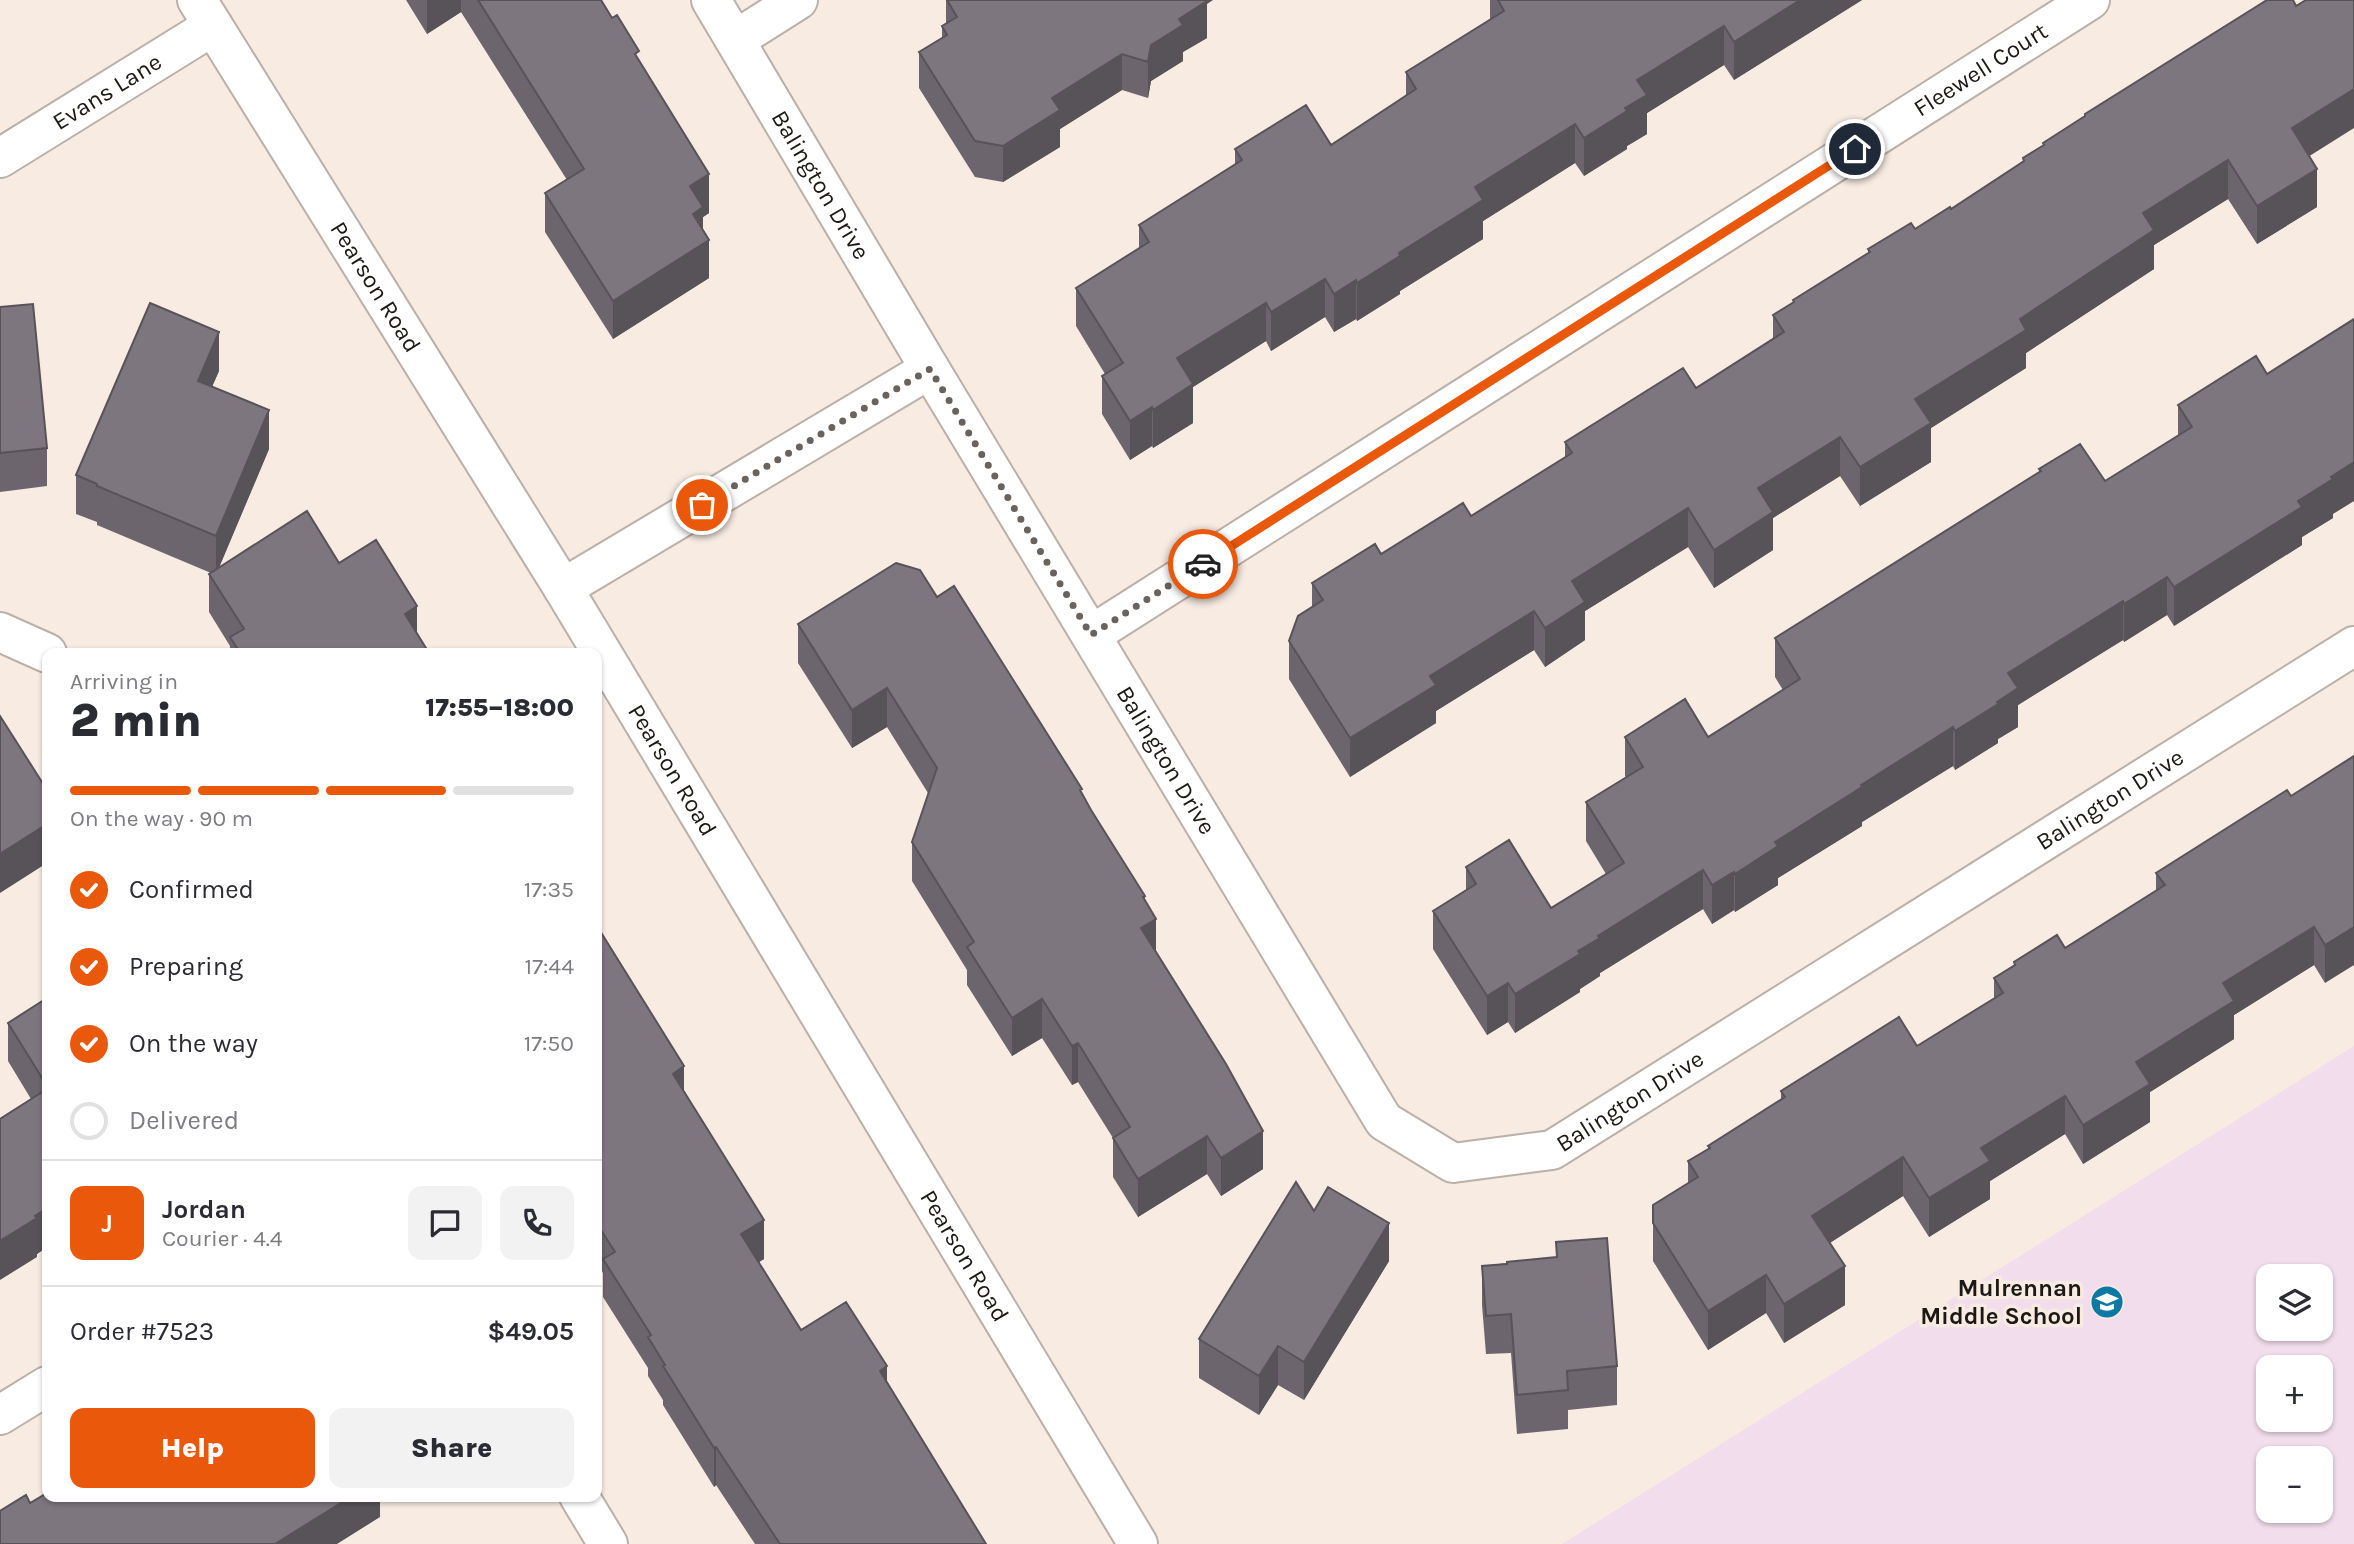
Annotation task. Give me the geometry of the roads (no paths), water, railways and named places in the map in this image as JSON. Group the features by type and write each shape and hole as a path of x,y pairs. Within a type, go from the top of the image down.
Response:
{"street":[{"name":"Balington Drive","path":"711,0 930,369 1384,1121 1453,1163 1552,1150 2354,646"},
{"path":"735,40 798,0"},
{"name":"Fleewell Court","path":"1091,635 2090,0"},
{"name":"Evans Lane","path":"0,158 205,13"},
{"name":"Pearson Road","path":"205,13 600,648"},
{"path":"563,587 930,369"},
{"path":"0,632 42,651"},
{"name":"Pearson Road","path":"602,652 1138,1544"},
{"path":"0,1415 42,1389"},
{"path":"583,1502 608,1544"}],"place":[{"name":"Mulrennan Middle School","path":"2107,1302"}]}
